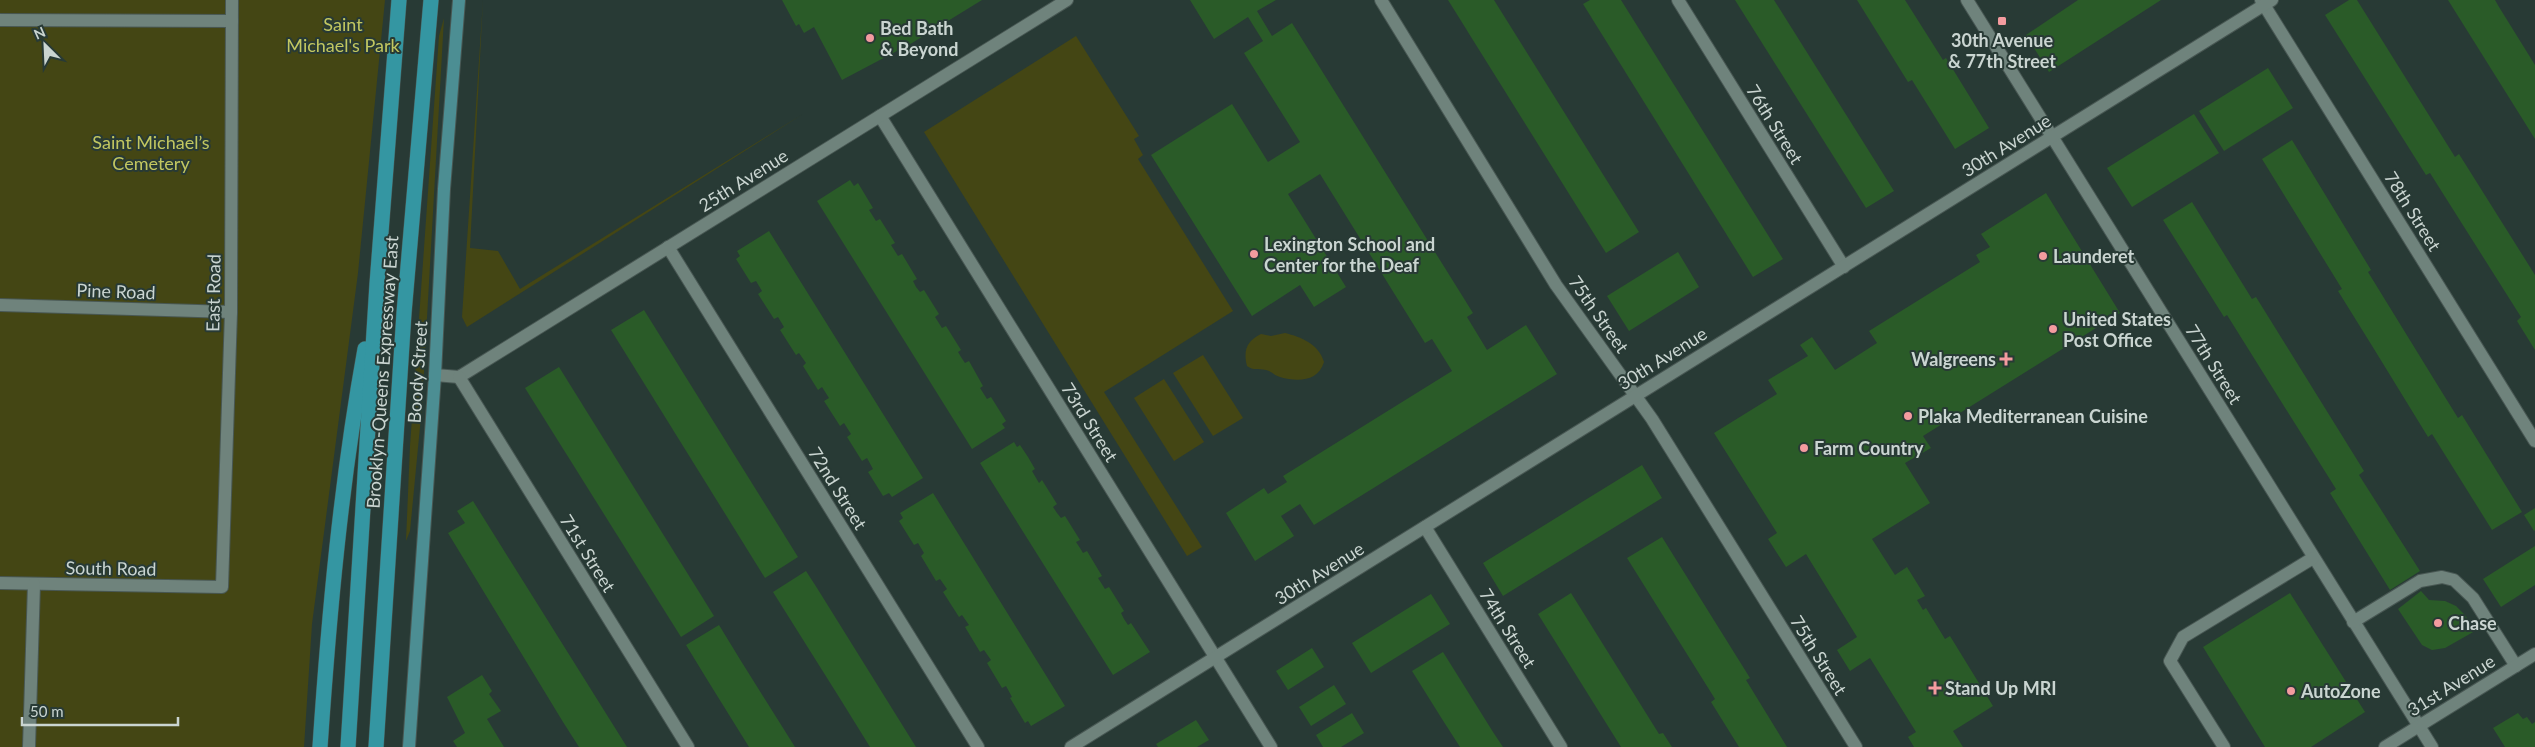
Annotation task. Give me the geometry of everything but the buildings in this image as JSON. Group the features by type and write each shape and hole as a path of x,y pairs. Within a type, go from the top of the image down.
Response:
{"highway":[{"name":"Brooklyn-Queens Expressway East","path":"348,747 377,284 399,0"},
{"name":"Brooklyn-Queens Expressway East","path":"376,747 404,323 431,0"},
{"path":"320,747 330,611 351,425 377,284"}],"main road":[{"name":"Boody Street","path":"409,747 434,375 444,189 459,0"}],"street":[{"name":"East Road","path":"222,587 231,312 232,0"},
{"name":"25th Avenue","path":"459,377 1066,0"},
{"name":"75th Street","path":"1381,0 1556,285 1635,396 1856,747"},
{"name":"76th Street","path":"1678,0 1844,266"},
{"name":"77th Street","path":"1967,0 2432,747"},
{"name":"30th Avenue","path":"1071,747 2266,2"},
{"name":"78th Street","path":"2266,2 2535,441"},
{"path":"0,20 232,21"},
{"name":"73rd Street","path":"880,116 1270,747"},
{"name":"72nd Street","path":"668,248 978,747"},
{"name":"Pine Road","path":"0,305 231,312"},
{"path":"434,375 459,377"},
{"name":"71st Street","path":"459,377 688,747"},
{"name":"74th Street","path":"1425,527 1561,747"},
{"path":"2224,747 2170,660 2183,637 2313,558"},
{"path":"2353,622 2420,581 2442,577 2454,580 2474,598 2516,666"},
{"name":"South Road","path":"0,583 222,587"},
{"path":"29,747 34,584"},
{"name":"31st Avenue","path":"2386,747 2535,654"}],"green space":[{"name":"Saint Michael’s Cemetery","path":"0,0 385,0 358,273 312,624 304,747 0,747"},
{"path":"483,0 470,248 498,251 520,289 803,114 467,327 462,317"},
{"path":"444,18 422,406 410,531 406,541 410,446 439,36"},
{"path":"1076,36 1139,136 1134,139 1143,155 1138,159 1233,311 1104,392 1202,547 1187,556 924,132"},
{"path":"1285,333 1309,342 1322,356 1324,362 1321,369 1312,377 1300,380 1287,379 1270,371 1249,368 1247,366 1246,351 1252,340 1261,334 1271,336"},
{"path":"1203,355 1243,418 1213,436 1173,373"},
{"path":"1164,379 1204,442 1174,461 1134,398"}],"place":[{"name":"30th Avenue & 77th Street","path":"2002,21"},
{"name":"Bed Bath & Beyond","path":"870,38"},
{"name":"Lexington School and Center for the Deaf","path":"1254,254"},
{"name":"Launderet","path":"2043,256"},
{"name":"United States Post Office","path":"2053,329"},
{"name":"Walgreens","path":"2006,359"},
{"name":"Plaka Mediterranean Cuisine","path":"1908,416"},
{"name":"Farm Country","path":"1804,448"},
{"name":"Chase","path":"2438,623"},
{"name":"Stand Up MRI","path":"1935,688"},
{"name":"AutoZone","path":"2291,691"}],"park label":[{"name":"Saint Michael's Park","path":"343,34"}]}
